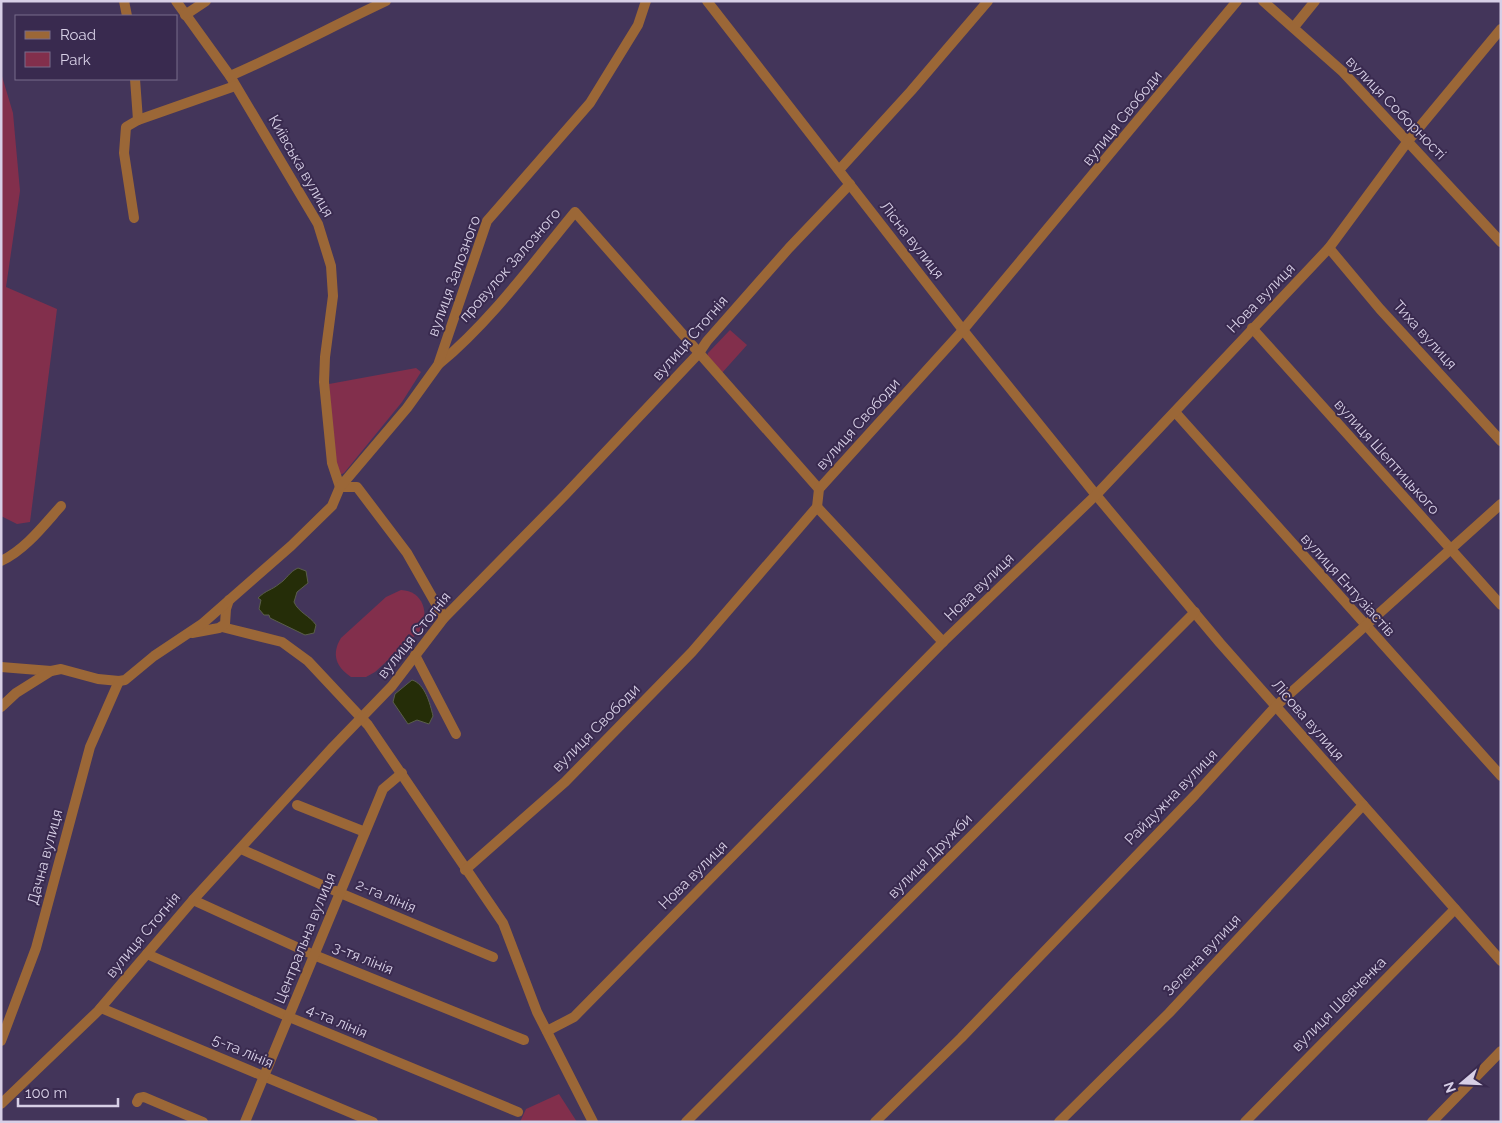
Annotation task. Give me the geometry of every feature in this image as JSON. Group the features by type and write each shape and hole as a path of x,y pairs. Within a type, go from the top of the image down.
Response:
{"street":[{"path":"124,1 127,15"},
{"name":"Київська вулиця","path":"176,1 233,81 318,224 331,266 333,296 325,357 324,382 332,463 340,487"},
{"path":"185,15 206,1"},
{"path":"134,218 124,153 126,127 138,120 233,81 293,49 314,35 386,1"},
{"name":"вулиця Залозного","path":"340,487 407,408 438,365 487,221 590,103 638,25 646,1"},
{"name":"Лісна вулиця","path":"707,1 963,330 1096,495"},
{"path":"839,170 911,91 988,1"},
{"name":"вулиця Свободи","path":"465,870 565,782 685,659 817,507 819,489 963,330 1237,1"},
{"name":"вулиця Соборності","path":"1263,1 1343,72 1501,242"},
{"path":"1294,27 1315,1"},
{"name":"Нова вулиця","path":"547,1031 574,1017 943,642 1096,495 1329,248 1408,142 1501,30"},
{"path":"135,80 138,120"},
{"name":"вулиця Стогнія","path":"1,1104 101,1008 193,900 392,686 444,618 565,495 699,353 707,341 789,248 850,184"},
{"name":"провулок Залозного","path":"438,365 457,349 497,305 575,212 819,489"},
{"name":"Тиха вулиця","path":"1329,248 1386,315 1501,441"},
{"name":"вулиця Шептицького","path":"1252,328 1501,605"},
{"name":"вулиця Ентузіастів","path":"1174,412 1501,776"},
{"path":"1,667 51,671 61,669 119,681 134,674 154,656 189,634 220,618 229,600 332,506 340,487 357,487 407,553 444,618"},
{"name":"Лісова вулиця","path":"1096,495 1276,706 1501,961"},
{"name":"Райдужна вулиця","path":"875,1122 961,1038 1195,796 1276,706 1501,504"},
{"path":"1,561 8,558 38,532 61,506"},
{"path":"817,507 943,642"},
{"name":"вулиця Дружби","path":"686,1122 1195,612"},
{"path":"220,618 238,629 282,642 308,661 362,718 402,773 502,923 537,1012 593,1122"},
{"path":"415,655 456,734"},
{"path":"1,707 16,693 51,671"},
{"name":"Дачна вулиця","path":"1,1041 36,948 90,747 119,681"},
{"name":"Центральна вулиця","path":"245,1122 383,789 402,773"},
{"path":"297,805 365,832"},
{"name":"Зелена вулиця","path":"1059,1122 1170,1013 1363,805"},
{"name":"2-га лінія","path":"241,849 493,957"},
{"name":"3-тя лінія","path":"193,900 314,954 524,1040"},
{"name":"вулиця Шевченка","path":"1245,1122 1455,909"},
{"name":"4-та лінія","path":"147,954 289,1017 518,1112"},
{"name":"5-та лінія","path":"101,1008 373,1122"},
{"path":"1432,1122 1501,1052"},
{"path":"137,1102 139,1098 144,1097 203,1122"}],"green space":[{"path":"1,73 13,113 20,191 6,287 57,309 30,522 17,524 1,516"},
{"path":"730,330 747,345 721,374 707,358 708,353"},
{"path":"416,368 421,372 402,402 344,473 340,475 336,473 329,384"},
{"path":"401,590 415,594 422,604 424,617 420,631 375,672 366,677 351,677 342,669 337,660 336,649 341,638 386,597"},
{"path":"559,1094 577,1122 520,1122 526,1109"}],"shaded area":[{"path":"298,568 306,571 308,583 297,592 294,602 298,609 316,625 314,633 305,635 270,618 269,615 264,615 259,609 261,600 258,598 282,582 292,571"},
{"path":"412,680 417,682 424,690 428,700 433,716 429,724 417,720 408,724 393,702 395,694"}]}
